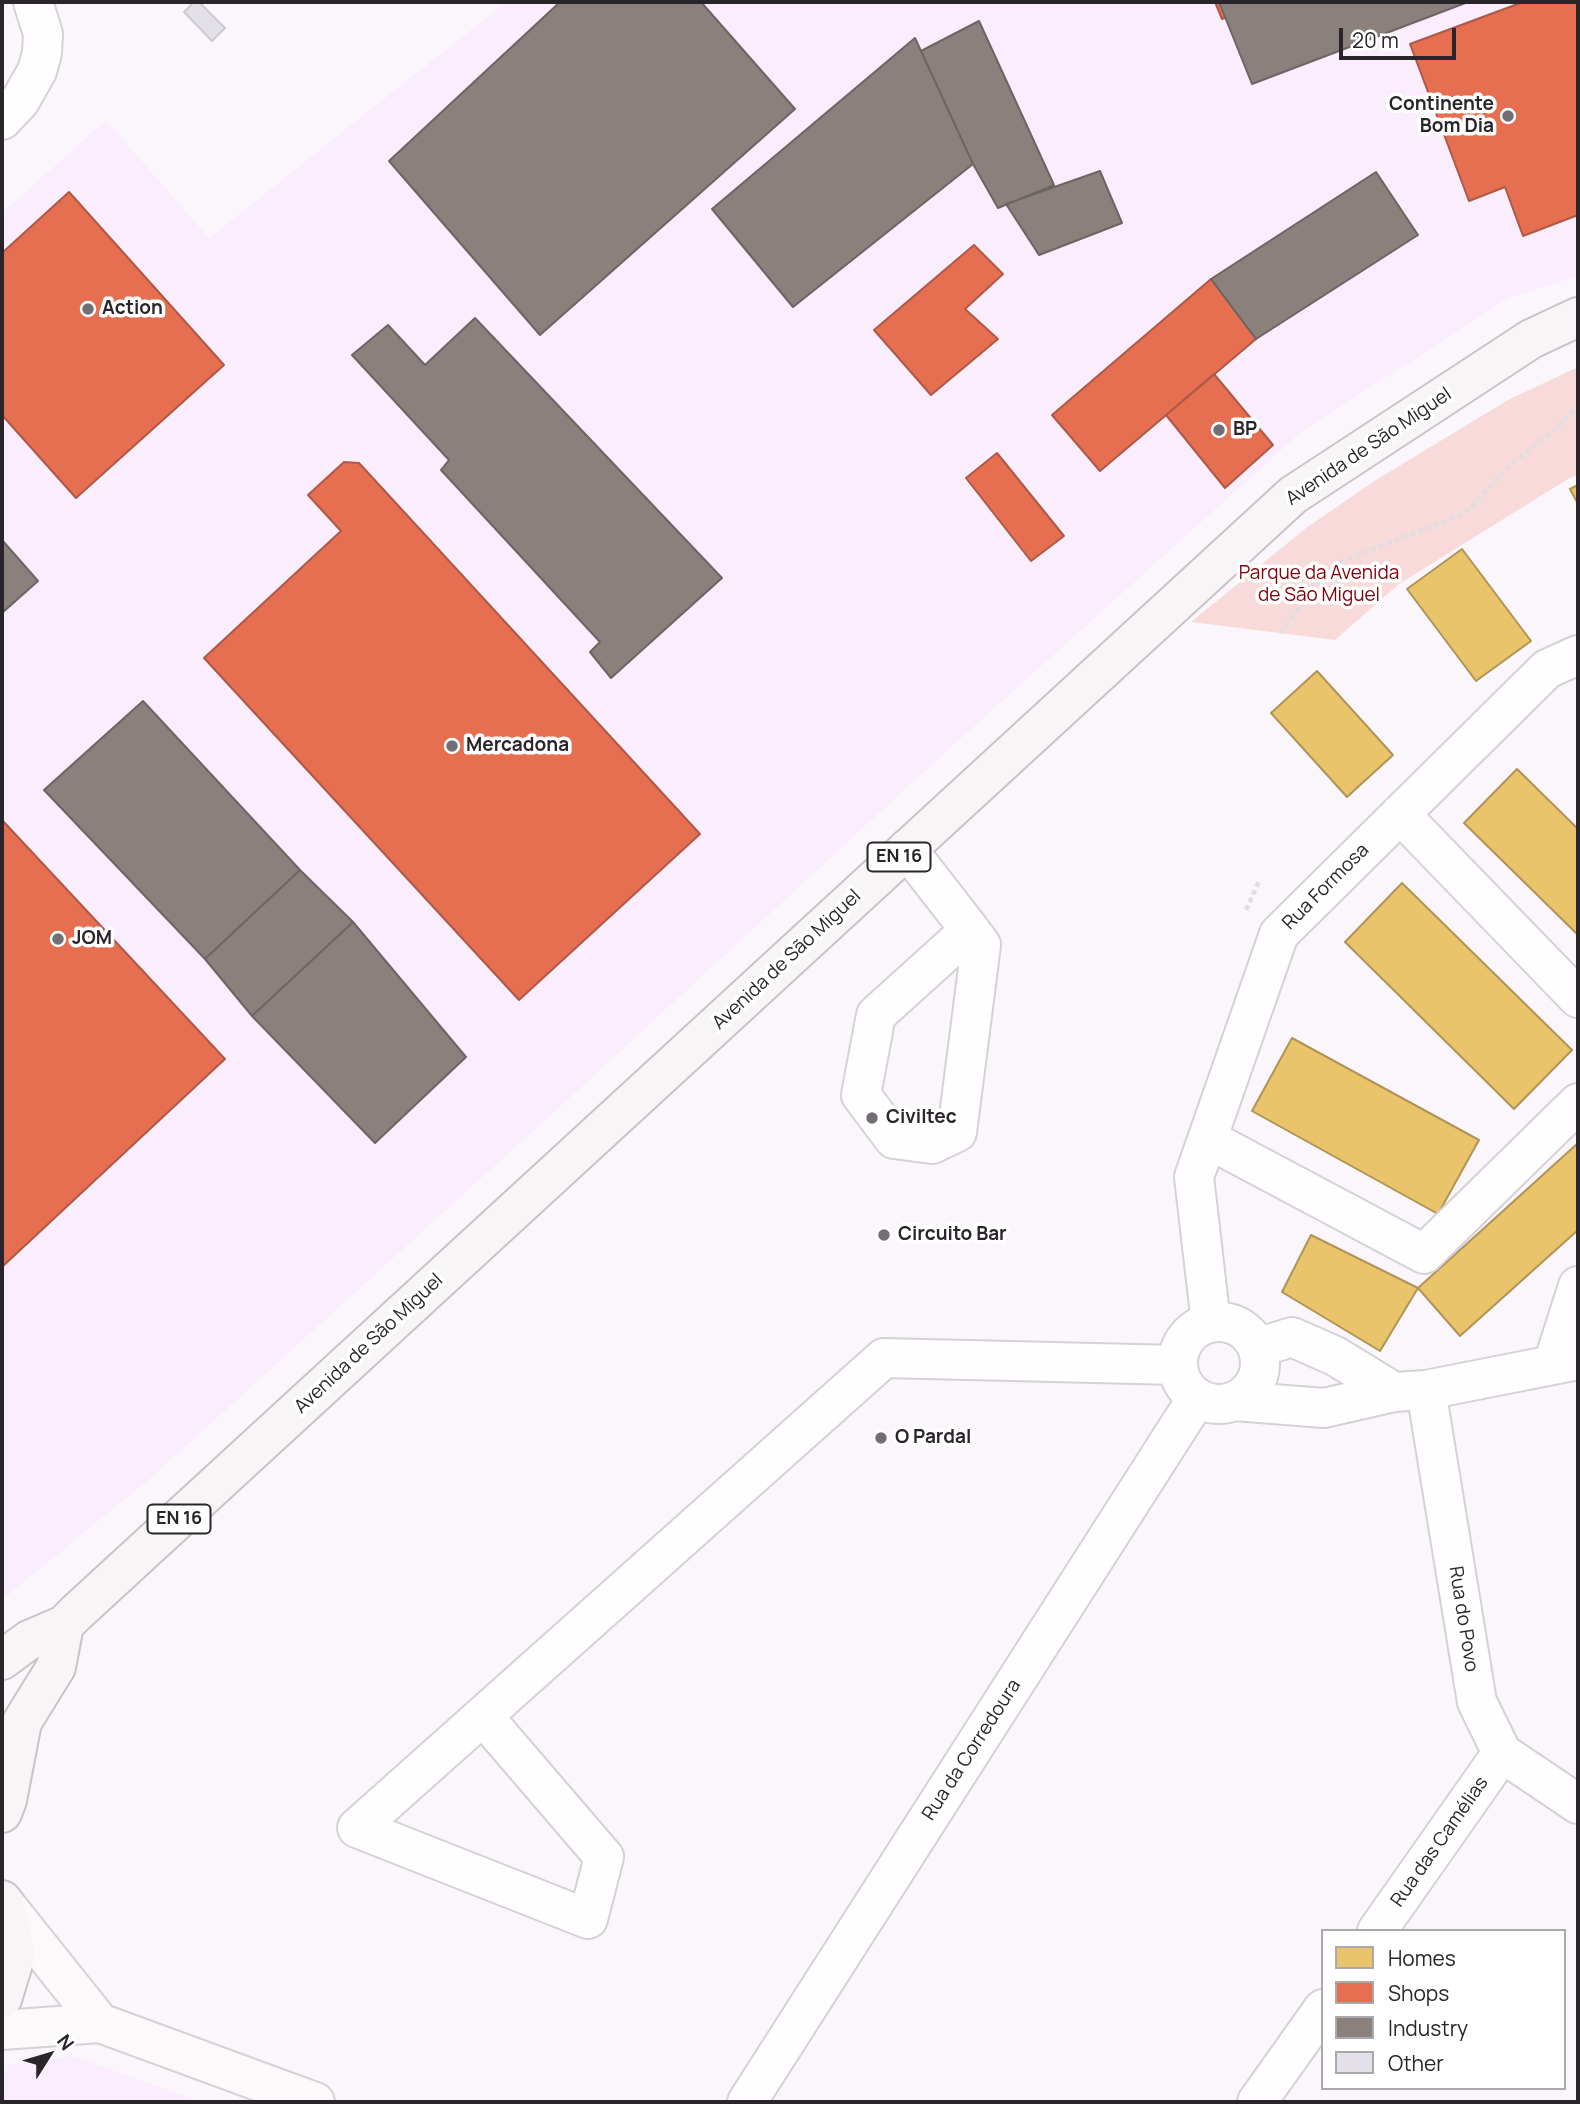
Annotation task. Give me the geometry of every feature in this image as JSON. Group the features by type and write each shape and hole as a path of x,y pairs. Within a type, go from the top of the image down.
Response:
{"main road":[{"name":"Avenida de São Miguel","path":"2,1661 29,1640 64,1625 1293,495 1531,339 1578,317"},
{"path":"2,1813 22,1722 55,1667 64,1625"},
{"path":"2,1999 16,1954 3,1902"},
{"path":"3,1902 100,2022"},
{"path":"2,2030 100,2022 315,2102"}],"street":[{"path":"2,120 30,88 42,53 43,34 33,2"},
{"name":"Rua Formosa","path":"1211,1323 1194,1177 1279,934 1547,669 1578,655"},
{"path":"1400,814 1578,998"},
{"path":"907,849 982,945 957,1132 932,1144 894,1139 861,1095 876,1015 970,930"},
{"path":"1208,1139 1424,1254 1578,1103"},
{"path":"1235,1401 1324,1408 1566,1362 1578,1286"},
{"path":"1211,1323 1238,1327 1249,1336 1257,1348 1260,1360 1254,1385 1235,1401 1222,1405 1209,1404 1197,1398 1180,1378 1178,1365 1183,1343 1190,1334 1211,1323"},
{"path":"1257,1348 1292,1337 1410,1391"},
{"path":"483,1716 604,1857 588,1919 357,1828 884,1358 1178,1365"},
{"name":"Rua do Povo","path":"1410,1391 1477,1702 1502,1753"},
{"name":"Rua da Corredoura","path":"747,2102 1197,1398"},
{"path":"1502,1753 1578,1804"},
{"name":"Rua das Camélias","path":"1378,1929 1502,1753"},
{"path":"1257,2102 1321,2012"}],"path":[{"path":"1282,634 1329,566 1464,514 1512,463 1554,430 1578,405"}],"shaded area":[{"path":"506,2 1578,2 1578,276 1507,299 1300,433 938,759 153,1476 2,1600 2,213 106,120 209,238"},
{"path":"72,2056 203,2102 2,2102 2,2066"}],"green space":[{"name":"Parque da Avenida de São Miguel","path":"1578,367 1578,475 1399,584 1335,640 1191,622 1306,528 1376,480 1508,400"}],"building: Homes":[{"path":"1578,485 1578,504 1570,489"},
{"path":"1462,549 1531,641 1476,681 1407,589"},
{"path":"1317,671 1393,755 1347,797 1271,713"},
{"path":"1517,769 1578,829 1578,935 1464,823"},
{"path":"1402,883 1572,1050 1514,1109 1345,942"},
{"path":"1292,1038 1479,1140 1438,1214 1252,1111"},
{"path":"1578,1143 1578,1230 1460,1336 1418,1288"},
{"path":"1311,1235 1418,1288 1380,1351 1282,1292"}],"building: Shops":[{"path":"1215,2 1234,2 1238,13 1222,19"},
{"name":"Continente Bom Dia","path":"1523,2 1578,2 1578,215 1523,236 1505,187 1469,201 1410,44"},
{"name":"Action","path":"69,192 224,365 76,498 2,415 2,253"},
{"path":"974,245 1003,274 965,309 998,339 931,395 874,330"},
{"path":"1211,279 1256,339 1100,471 1052,415"},
{"name":"BP","path":"1214,374 1273,445 1225,488 1166,415"},
{"path":"997,453 1064,536 1031,561 966,478"},
{"name":"Mercadona","path":"344,462 359,463 700,834 519,1000 204,658 341,531 308,495"},
{"name":"JOM","path":"2,820 225,1059 2,1267"}],"building: Industry":[{"path":"560,2 701,2 795,109 540,335 389,161"},
{"path":"1219,2 1468,2 1252,84"},
{"path":"979,21 1054,185 998,208 973,164 921,51"},
{"path":"915,38 973,164 793,307 712,209"},
{"path":"1100,171 1122,223 1039,255 1006,204"},
{"path":"1376,172 1418,235 1256,339 1211,279"},
{"path":"475,318 722,578 611,678 590,652 600,642 441,470 449,460 352,355 388,325 425,365"},
{"path":"2,540 38,581 2,613"},
{"path":"143,701 300,870 205,959 44,790"},
{"path":"300,870 353,922 252,1016 205,959"},
{"path":"353,922 466,1057 375,1143 252,1016"}],"building: Other":[{"path":"194,2 199,2 225,28 212,41 184,12"}],"place":[{"name":"Continente Bom Dia","path":"1508,116"},
{"name":"Action","path":"88,309"},
{"name":"BP","path":"1219,430"},
{"name":"Mercadona","path":"452,746"},
{"name":"JOM","path":"58,939"},
{"name":"Civiltec","path":"872,1118"},
{"name":"Circuito Bar","path":"884,1235"},
{"name":"O Pardal","path":"881,1438"}]}
